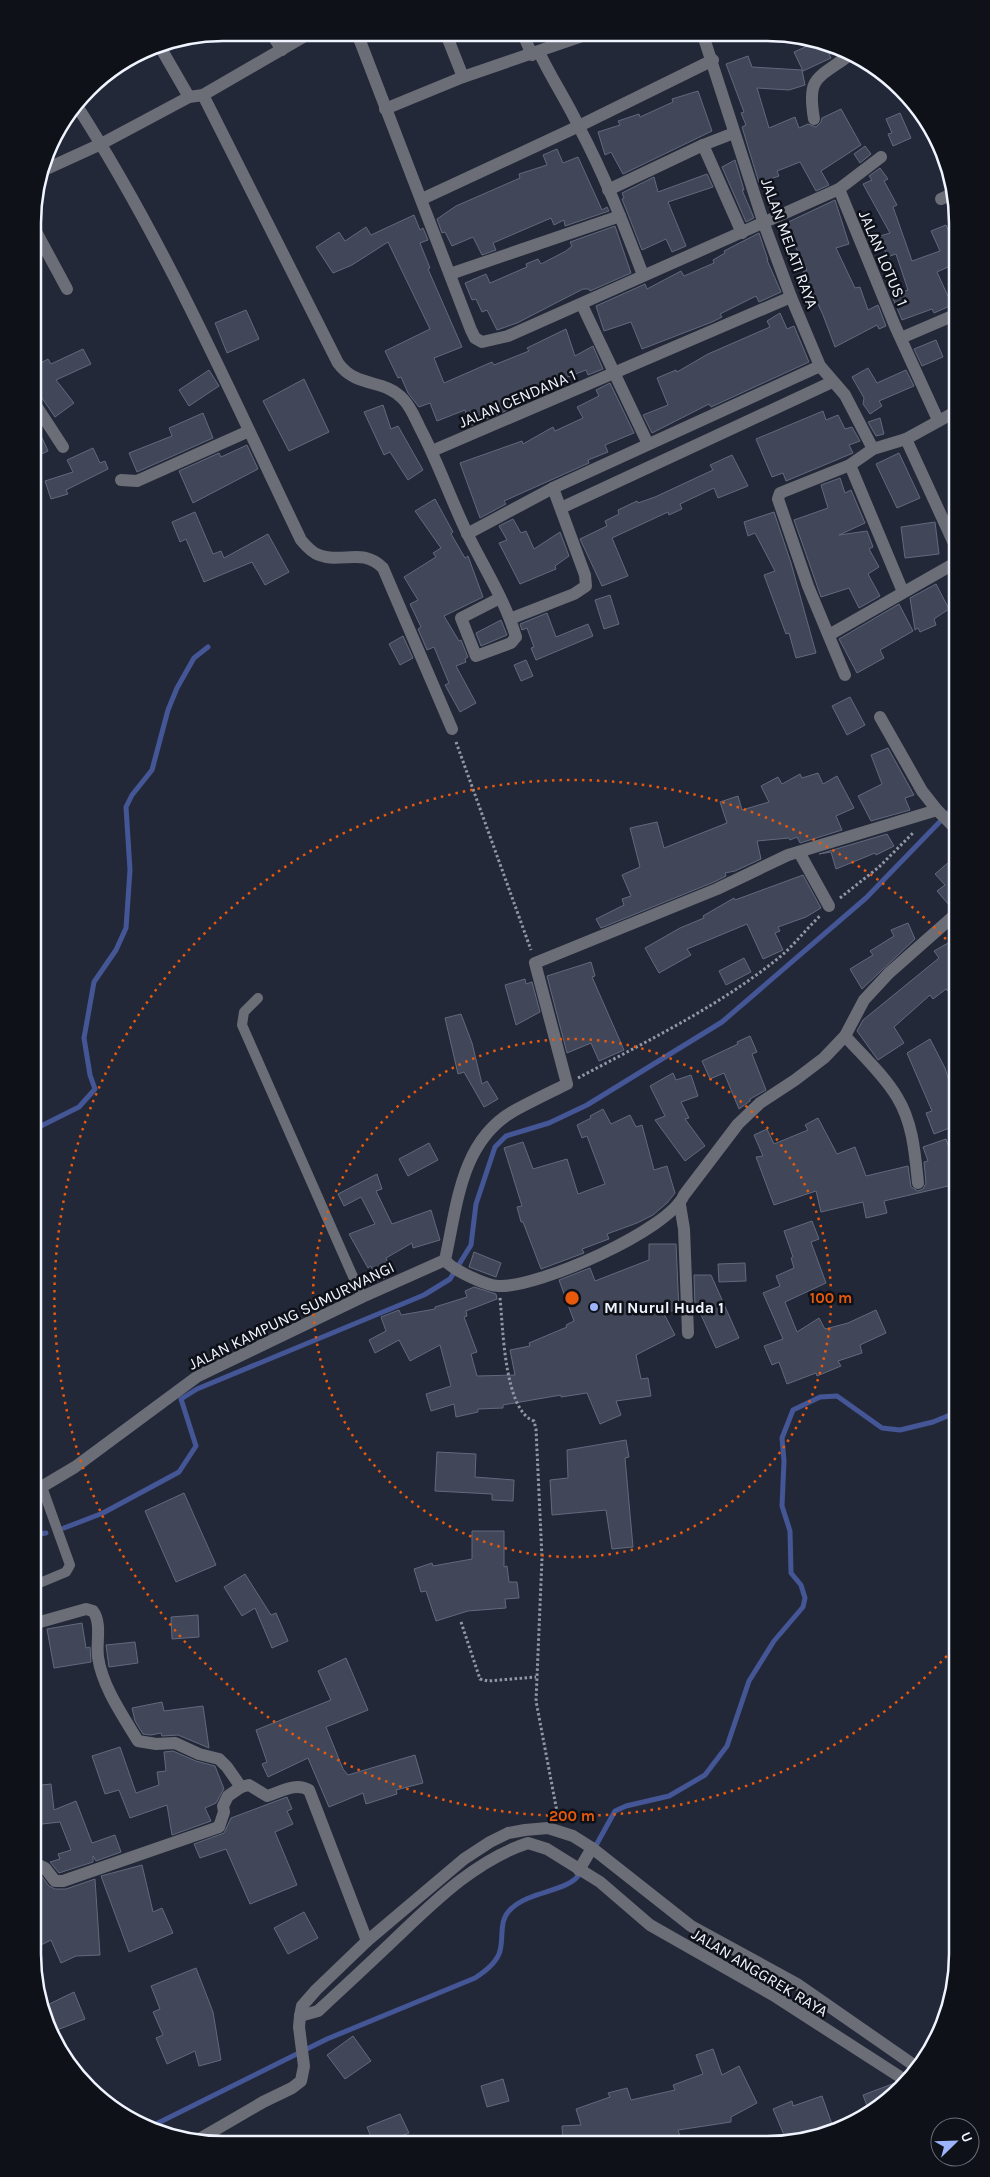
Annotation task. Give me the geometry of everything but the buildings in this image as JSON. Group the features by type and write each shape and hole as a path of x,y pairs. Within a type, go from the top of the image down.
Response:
{"street":[{"path":"276,41 282,50"},
{"path":"50,167 101,144 188,97 203,95 297,41"},
{"path":"360,41 471,330 476,338 482,342 508,336 582,305 643,275 764,224 839,189 881,157"},
{"path":"449,41 463,77"},
{"path":"528,41 579,126 620,216 643,275"},
{"path":"385,109 463,77 536,54 570,41"},
{"name":"JALAN MELATI RAYA","path":"705,41 764,224 791,297 820,366 845,395 873,449"},
{"path":"163,52 188,97"},
{"path":"814,119 810,96 813,84 845,59"},
{"path":"422,199 579,126 712,60"},
{"path":"203,95 338,363 350,377 389,389 403,399 432,451 467,534 500,598 510,619 516,637 514,641 478,656 473,654 461,618 500,598"},
{"path":"80,111 101,144 171,275 301,540 310,550 320,556 367,557 375,560 383,568 452,729"},
{"path":"608,190 703,145 734,133"},
{"path":"703,145 742,233"},
{"name":"JALAN LOTUS 1","path":"839,189 901,338 938,420"},
{"path":"941,199 947,196"},
{"path":"450,274 620,216"},
{"path":"41,241 67,289"},
{"name":"JALAN CENDANA 1","path":"432,451 791,297"},
{"path":"582,305 648,444"},
{"path":"901,338 949,318"},
{"path":"467,534 553,488 820,366"},
{"path":"561,508 832,382"},
{"path":"41,413 63,447"},
{"path":"845,675 808,586 778,496 780,493 850,465 873,449 906,439 949,415"},
{"path":"690,425 698,445"},
{"path":"121,480 138,480 249,432"},
{"path":"906,439 949,533"},
{"path":"850,465 903,592"},
{"path":"510,619 574,594 586,586 585,575 553,488"},
{"path":"829,635 949,566"},
{"path":"880,716 922,791 949,821"},
{"path":"939,812 799,852 717,889 535,963 567,1084 511,1112 493,1127 478,1145 465,1169 448,1264 472,1276 499,1286 539,1280 652,1227 680,1204 684,1195 738,1124 760,1103 824,1058 845,1036 864,1000 949,919"},
{"path":"799,852 829,906"},
{"path":"845,1036 897,1097 905,1114 914,1145 918,1183"},
{"path":"680,1204 684,1229 688,1333"},
{"name":"JALAN KAMPUNG SUMURWANGI","path":"41,1488 76,1467 198,1376 362,1297 448,1264"},
{"path":"41,1622 86,1609 93,1611 98,1620 98,1656 102,1673 138,1741 156,1744 175,1743 199,1754 218,1759 227,1767 240,1787"},
{"path":"41,1866 45,1868 55,1881 63,1881 218,1827 222,1823 224,1812 222,1806 228,1796 240,1787 249,1785 267,1796 295,1786 302,1786 309,1790 367,1940"},
{"name":"JALAN ANGGREK RAYA","path":"901,2077 773,1996 683,1946 650,1925 600,1882 547,1849 528,1843 491,1858 435,1901 318,2012 300,2016 302,2006 316,1990 367,1940 464,1859 490,1842 508,1834 548,1828 579,1840 592,1848 691,1926 797,1984 912,2064"},
{"path":"574,1866 592,1848"},
{"path":"683,1946 691,1926"},
{"path":"207,2135 263,2102 292,2088 301,2081 304,2066 299,2027 300,2016"}],"lane":[{"path":"258,998 244,1012 242,1025 362,1297"},
{"path":"41,1499 70,1566 66,1572 42,1582"}],"path":[{"path":"452,729 535,963"},
{"path":"567,1084 660,1034 740,986 782,955 829,906 879,867 917,829"},
{"path":"499,1286 509,1381 515,1399 528,1419 534,1421 536,1429 542,1558 536,1677 537,1717 547,1753 561,1832"},
{"path":"461,1622 480,1679 488,1682 536,1677"}],"waterway":[{"path":"41,1126 79,1107 95,1089 90,1075 84,1038 94,982 116,950 126,928 130,870 126,807 132,795 152,770 168,710 177,688 194,658 208,647"},
{"path":"64,1528 103,1513 179,1472 196,1446 181,1399 197,1389 424,1295 450,1279 471,1245 476,1204 495,1147 506,1136 549,1123 587,1105 722,1022 866,898 949,812"},
{"path":"594,1849 615,1811 626,1806 669,1796 705,1775 727,1746 749,1681 774,1641 803,1607 805,1598 801,1585 791,1573 790,1531 782,1506 784,1461 782,1438 793,1410 820,1397 837,1396 882,1428 900,1430 933,1422 949,1415"},
{"path":"41,1534 46,1533"},
{"path":"157,2123 327,2039 475,1978 492,1965 499,1954 504,1918 507,1913 520,1902 568,1884 576,1879 581,1872"}],"place":[{"name":"MI Nurul Huda 1","path":"594,1307"}]}
